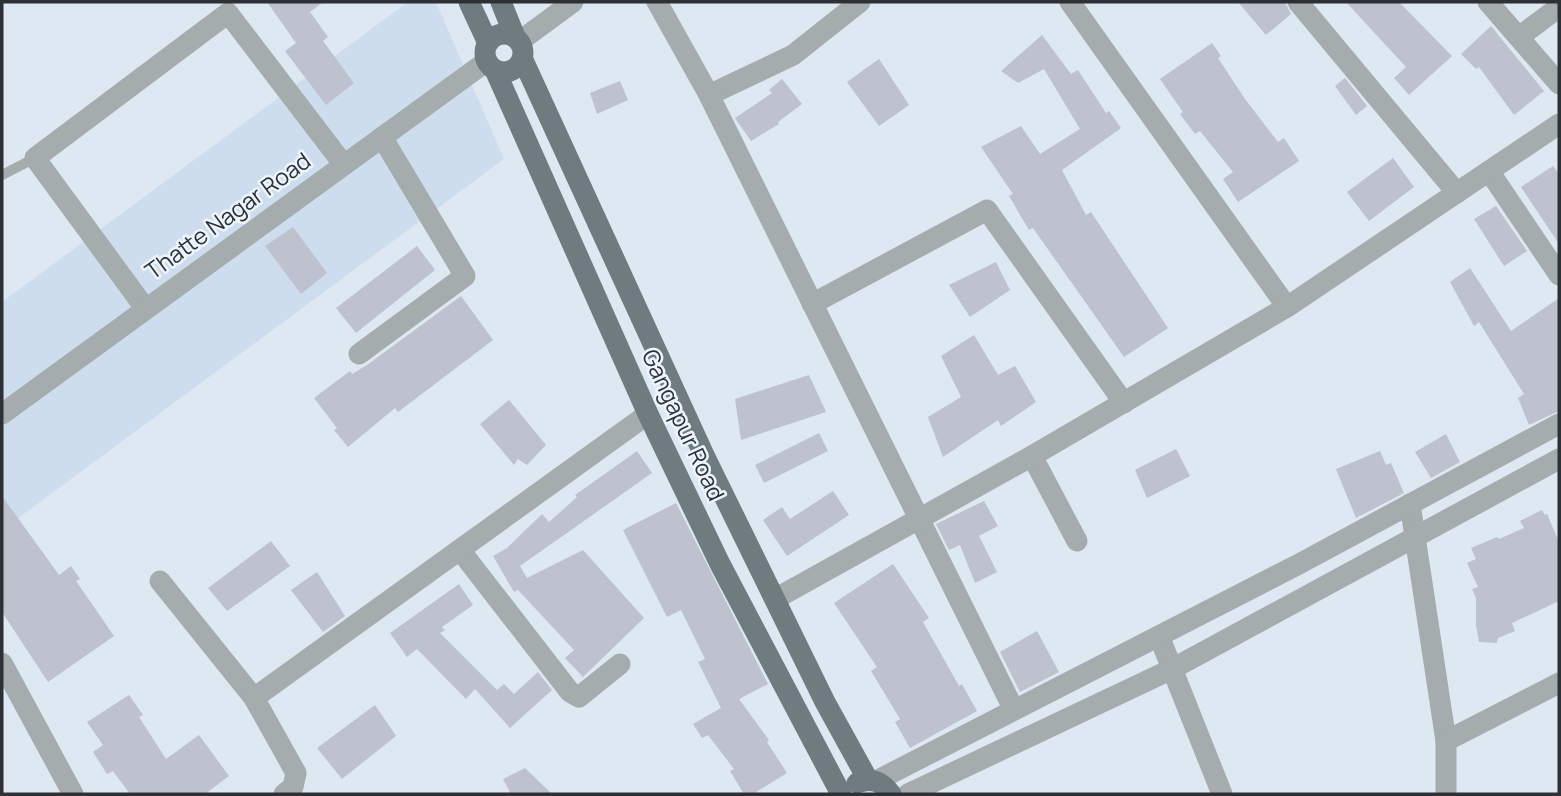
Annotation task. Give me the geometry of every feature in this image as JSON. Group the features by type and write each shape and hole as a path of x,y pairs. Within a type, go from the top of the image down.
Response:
{"main road":[{"name":"Gangapur Road","path":"469,2 490,58 648,414 720,564 844,794"},
{"name":"Gangapur Road","path":"501,2 704,455 825,702 878,785"},
{"path":"509,34 519,46 514,70 502,72 490,58 497,35 509,34"},
{"path":"844,794 853,786 878,785"}],"street":[{"path":"519,46 573,2"},
{"path":"657,2 709,95 1014,710"},
{"path":"709,95 793,55 860,2"},
{"path":"1070,2 1287,307"},
{"path":"1298,2 1457,193"},
{"path":"1488,2 1559,84"},
{"path":"1519,37 1559,7"},
{"path":"145,309 35,158 228,13 344,164"},
{"name":"Thatte Nagar Road","path":"2,414 490,58"},
{"path":"775,599 1032,456 1287,307 1559,124"},
{"path":"359,354 466,276 382,137"},
{"path":"1489,171 1559,275"},
{"path":"812,304 987,210 1124,402"},
{"path":"254,698 648,414"},
{"path":"878,785 1014,710 1559,424"},
{"path":"1032,456 1077,541"},
{"path":"908,794 1172,669 1559,459"},
{"path":"1410,504 1446,741 1446,794"},
{"path":"460,550 570,691 579,697 620,664"},
{"path":"160,581 254,698 296,773 293,787 284,794"},
{"path":"1159,636 1222,794"},
{"path":"2,663 73,794"},
{"path":"1446,741 1559,684"}],"lane":[{"path":"2,175 35,158"}],"shaded area":[{"path":"408,2 436,2 504,159 2,530 2,302"}],"building":[{"path":"267,2 323,2 310,12 328,37 323,41 354,83 326,105 285,51 296,43"},
{"path":"1238,2 1285,2 1291,14 1266,35"},
{"path":"1346,2 1399,2 1452,56 1409,95 1394,78 1406,67"},
{"path":"1491,26 1544,91 1514,115 1479,67 1476,69 1461,54"},
{"path":"1042,35 1071,74 1078,70 1106,113 1109,111 1121,128 1062,170 1086,215 1091,212 1168,328 1124,357 1033,228 1029,230 1009,196 1013,194 981,147 1021,126 1040,154 1080,129 1044,69 1018,83 1001,71"},
{"path":"1212,43 1221,56 1218,58 1245,99 1278,142 1284,138 1299,161 1238,202 1223,179 1233,172 1200,131 1195,134 1160,79"},
{"path":"879,59 909,105 879,126 847,82"},
{"path":"1345,78 1367,106 1356,115 1335,86"},
{"path":"782,79 802,104 778,122 779,124 751,141 735,118 772,93 769,90"},
{"path":"620,81 628,100 597,114 590,93"},
{"path":"1393,158 1414,187 1369,221 1347,192"},
{"path":"1553,166 1559,174 1559,244 1521,187"},
{"path":"1496,206 1527,251 1504,266 1474,219"},
{"path":"293,227 327,273 301,294 265,246"},
{"path":"417,246 435,270 356,333 336,308"},
{"path":"996,262 1010,290 970,317 949,285"},
{"path":"1470,268 1511,331 1559,298 1559,411 1529,425 1518,398 1524,394 1479,322 1474,326 1450,282"},
{"path":"461,296 493,340 398,412 395,408 348,447 314,398 350,371 352,374 367,365"},
{"path":"974,335 998,375 1015,366 1036,402 1001,426 998,420 943,457 928,417 961,397 941,356"},
{"path":"809,375 826,412 741,440 735,399"},
{"path":"509,400 546,445 527,465 518,459 514,465 480,424"},
{"path":"819,433 828,451 764,483 755,465"},
{"path":"1446,434 1460,462 1431,478 1415,452"},
{"path":"1176,449 1190,476 1147,498 1135,470"},
{"path":"637,451 652,473 520,566 527,578 583,550 644,618 583,677 565,658 574,650 518,590 514,592 493,556 507,548 542,514 549,522 577,497 575,495"},
{"path":"1380,451 1386,465 1391,463 1404,493 1356,518 1336,469"},
{"path":"833,491 849,515 787,556 763,520 782,507 790,519"},
{"path":"2,496 59,575 71,566 80,579 76,581 114,636 48,682 2,612"},
{"path":"984,501 998,526 979,536 997,572 975,583 960,545 949,550 936,524"},
{"path":"676,503 768,684 739,699 769,740 767,742 787,773 753,794 744,794 730,771 734,769 708,735 702,738 693,724 721,708 698,662 705,659 681,610 667,617 623,530"},
{"path":"1542,510 1547,514 1559,542 1559,601 1512,623 1515,631 1498,638 1497,643 1479,642 1476,598 1472,589 1478,587 1467,563 1476,559 1471,548 1524,528 1520,521"},
{"path":"271,541 290,566 227,611 208,588"},
{"path":"893,564 929,618 923,622 959,686 962,684 977,711 910,748 895,722 900,719 871,671 877,667 834,603"},
{"path":"317,572 345,616 323,632 291,590"},
{"path":"459,584 473,605 442,627 445,630 440,633 497,690 504,684 514,694 538,672 552,690 510,728 475,689 466,699 417,649 407,657 390,633"},
{"path":"1037,631 1059,672 1020,692 1000,652"},
{"path":"129,695 143,715 139,717 166,759 199,735 229,776 205,794 130,794 113,771 107,774 93,752 103,745 87,722"},
{"path":"375,705 396,736 342,779 317,748"},
{"path":"525,768 552,794 511,794 503,779"}]}
